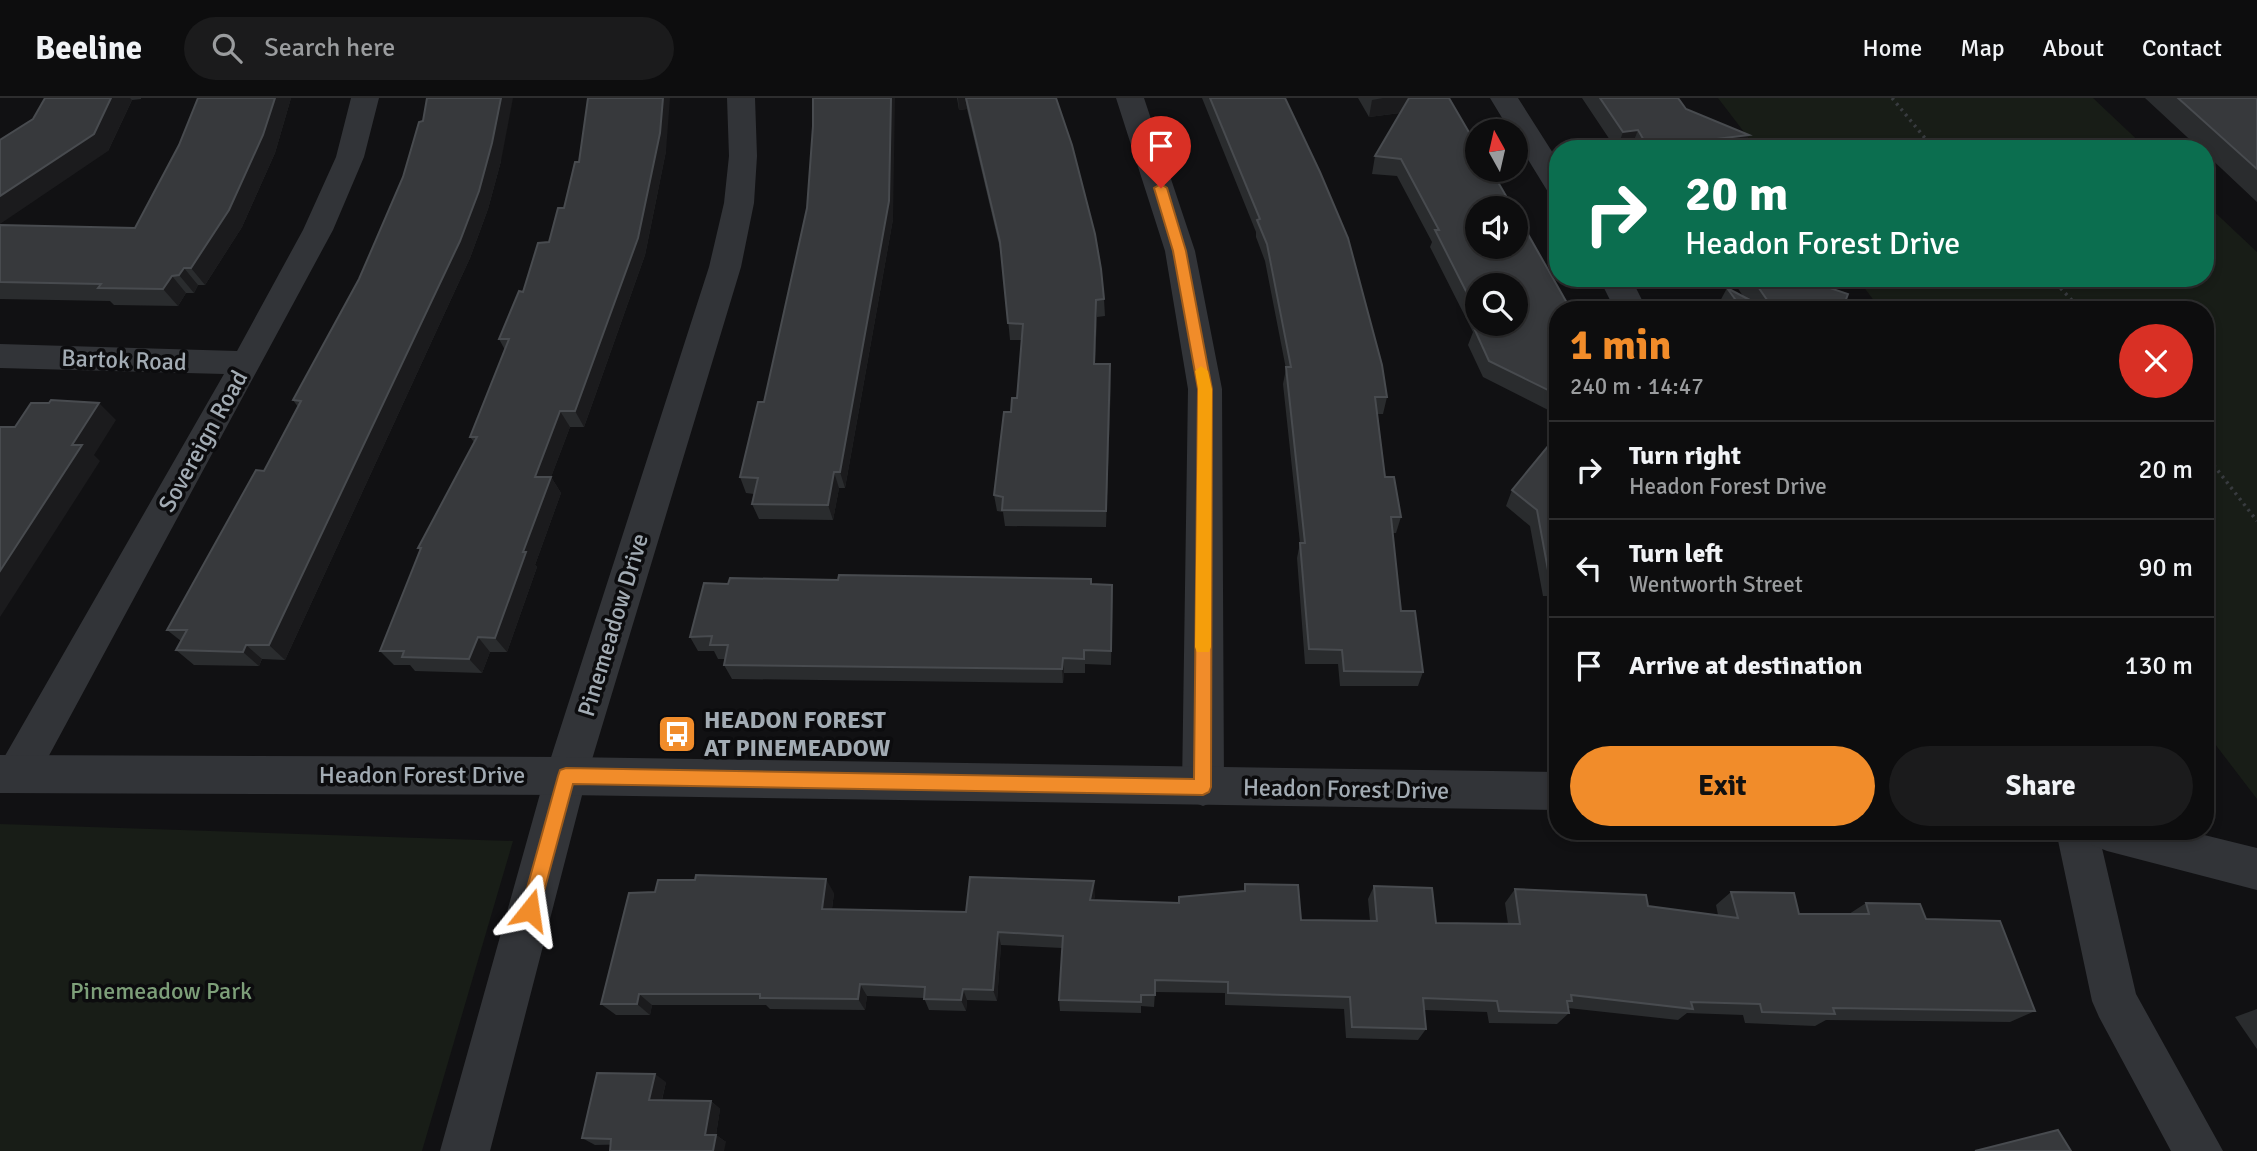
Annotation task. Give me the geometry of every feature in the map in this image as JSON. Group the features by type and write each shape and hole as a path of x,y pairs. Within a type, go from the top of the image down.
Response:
{"street":[{"name":"Sovereign Road","path":"8,774 247,363 318,230 349,157 365,98"},
{"name":"Pinemeadow Drive","path":"465,1151 566,776 725,267 739,203 743,156 741,98"},
{"path":"1130,98 1180,251 1205,389 1203,787"},
{"path":"1504,98 1549,170"},
{"name":"Bartok Road","path":"0,356 247,363"},
{"name":"Headon Forest Drive","path":"8,774 566,776 1549,792"},
{"path":"2079,840 2115,1001 2198,1151"},
{"path":"2143,840 2257,869"}],"path":[{"path":"1892,98 1927,140"},
{"path":"2059,287 2073,301"},
{"path":"2214,466 2257,522"}],"green space":[{"path":"1718,98 2093,98 2137,140 1750,140"},
{"path":"2214,211 2257,252 2257,799 2214,743 2214,301 1874,301 1864,287 2214,287"},
{"name":"Pinemeadow Park","path":"0,824 513,841 422,1151 0,1151"}],"building":[{"path":"45,98 111,98 94,134 0,196 0,140 33,119"},
{"path":"198,98 275,98 263,135 229,210 191,268 184,268 179,275 172,276 163,289 98,288 101,284 0,282 0,225 135,228 179,145"},
{"path":"427,98 501,98 479,191 460,241 269,645 246,645 243,652 176,650 187,630 167,630 256,470 264,471 301,401 293,400 359,279 403,177 419,122 423,121"},
{"path":"588,98 663,98 660,133 638,238 575,411 560,411 535,477 551,477 495,638 478,637 469,659 402,657 404,651 380,651 421,548 418,548 477,437 470,437 509,339 499,339 519,291 523,292 538,243 549,242 558,208 564,208 575,162 579,162"},
{"path":"813,98 891,98 889,201 840,472 834,472 828,505 752,504 758,478 740,477 758,402 764,402 807,208"},
{"path":"966,98 1056,98 1072,145 1095,234 1104,299 1096,300 1094,364 1110,364 1106,511 1002,510 1003,497 994,495 1004,412 1011,412 1012,398 1017,398 1023,324 1008,323 1000,242"},
{"path":"1210,98 1285,98 1348,238 1382,365 1387,397 1375,397 1385,477 1394,477 1401,517 1391,517 1401,611 1415,611 1423,672 1344,671 1342,650 1309,649 1300,543 1305,543 1286,367 1291,367 1267,244 1257,220 1260,219"},
{"path":"1409,98 1449,98 1465,125 1465,182 1498,182 1506,196 1465,196 1465,259 1528,259 1528,234 1549,271 1549,287 1558,287 1566,301 1549,301 1549,391 1489,361 1478,336 1528,336 1528,273 1465,273 1465,289 1435,230 1439,230 1401,159 1375,156"},
{"path":"1600,98 1678,98 1686,109 1749,135 1708,140 1644,140 1638,130 1623,132"},
{"path":"2178,98 2257,98 2257,169"},
{"path":"1758,287 1827,287 1848,294 1845,301 1768,301"},
{"path":"1727,288 1752,301 1736,301"},
{"path":"51,400 99,403 72,445 82,445 0,571 0,427 15,427 31,403 49,403"},
{"path":"1549,445 1549,576 1537,510 1512,490"},
{"path":"839,575 1091,579 1091,584 1112,585 1111,651 1084,650 1084,659 1063,658 1062,669 724,665 728,645 710,645 712,636 690,637 704,583 728,584 730,578 838,580"},
{"path":"696,875 826,879 822,909 966,912 970,877 1094,881 1090,900 1179,903 1179,897 1245,891 1245,884 1298,885 1301,920 1377,921 1374,886 1432,888 1436,923 1520,924 1515,889 1646,895 1648,906 1738,918 1731,892 1794,893 1799,914 1869,914 1866,903 1920,904 1926,919 2000,921 2035,1011 1833,1008 1835,1014 1762,1012 1760,1004 1691,1002 1693,1009 1571,995 1572,1001 1567,1001 1569,1013 1499,1011 1497,1001 1423,998 1426,1029 1352,1027 1350,997 1228,993 1228,982 1155,980 1155,995 1141,995 1141,1002 1059,1000 1063,936 998,932 993,990 963,989 961,1000 924,999 925,987 860,984 858,999 760,998 760,994 639,994 637,1004 601,1004 629,893 655,892 658,880 695,880"},
{"path":"597,1073 655,1074 649,1100 711,1101 705,1135 716,1135 713,1151 610,1151 611,1139 582,1138"},
{"path":"2058,1130 2071,1151 1975,1151"}],"slow traffic":[{"path":"1201,371 1205,389 1203,647"}],"place":[{"name":"HEADON FOREST AT PINEMEADOW","path":"677,734"}],"route":[{"path":"530,910 566,776 1203,787 1205,389 1180,251 1161,188"}]}
